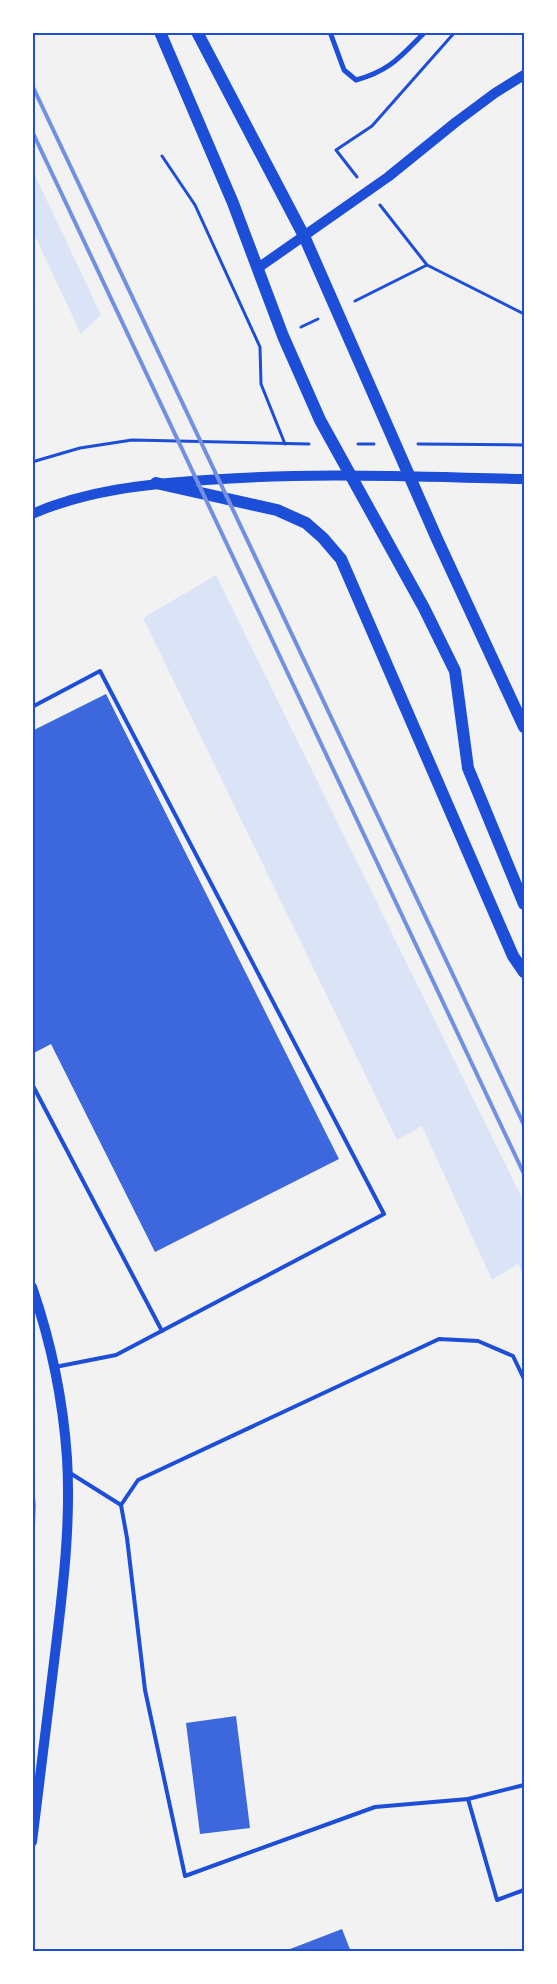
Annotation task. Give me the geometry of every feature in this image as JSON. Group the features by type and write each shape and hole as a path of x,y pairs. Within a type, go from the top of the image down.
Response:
{"main road":[{"path":"160,32 233,203 283,336 320,420 424,608 456,671 468,768 524,904"},
{"path":"197,32 304,236 437,538 524,727"},
{"path":"258,268 368,191 495,93 524,75"},
{"path":"32,514 94,494 156,483 266,475 524,479"},
{"path":"156,483 277,510 306,523 323,538 341,559 513,956 524,972"},
{"path":"32,1287 44,1323 55,1367 67,1458 67,1520 63,1587 32,1842"}],"street":[{"path":"330,32 344,70 356,80 375,75 393,64 425,32"}],"lane":[{"path":"32,706 100,671 384,1214 116,1355 55,1367"},
{"path":"32,1084 162,1332"},
{"path":"524,1379 513,1356 478,1341 439,1339 138,1480 121,1505 127,1538 145,1690 185,1876 376,1807 468,1799 524,1785"},
{"path":"67,1472 121,1505"},
{"path":"468,1799 497,1900 524,1890"}],"path":[{"path":"455,32 372,126 336,150 427,265 524,314"},
{"path":"32,462 80,448 132,440 285,444 261,384 260,347 195,205 162,156"},
{"path":"32,1471 34,1505 32,1590"}],"shaded area":[{"path":"32,169 101,315 81,334 33,232"},
{"path":"216,575 524,1202 524,1277 518,1264 492,1280 422,1126 397,1140 143,618"}],"building":[{"path":"106,694 339,1159 155,1252 51,1044 32,1054 32,731"},
{"path":"236,1716 250,1828 200,1834 186,1723"},
{"path":"342,1929 351,1952 285,1952 285,1951"}],"railway":[{"path":"32,85 524,1125"},
{"path":"32,131 524,1174"}]}
